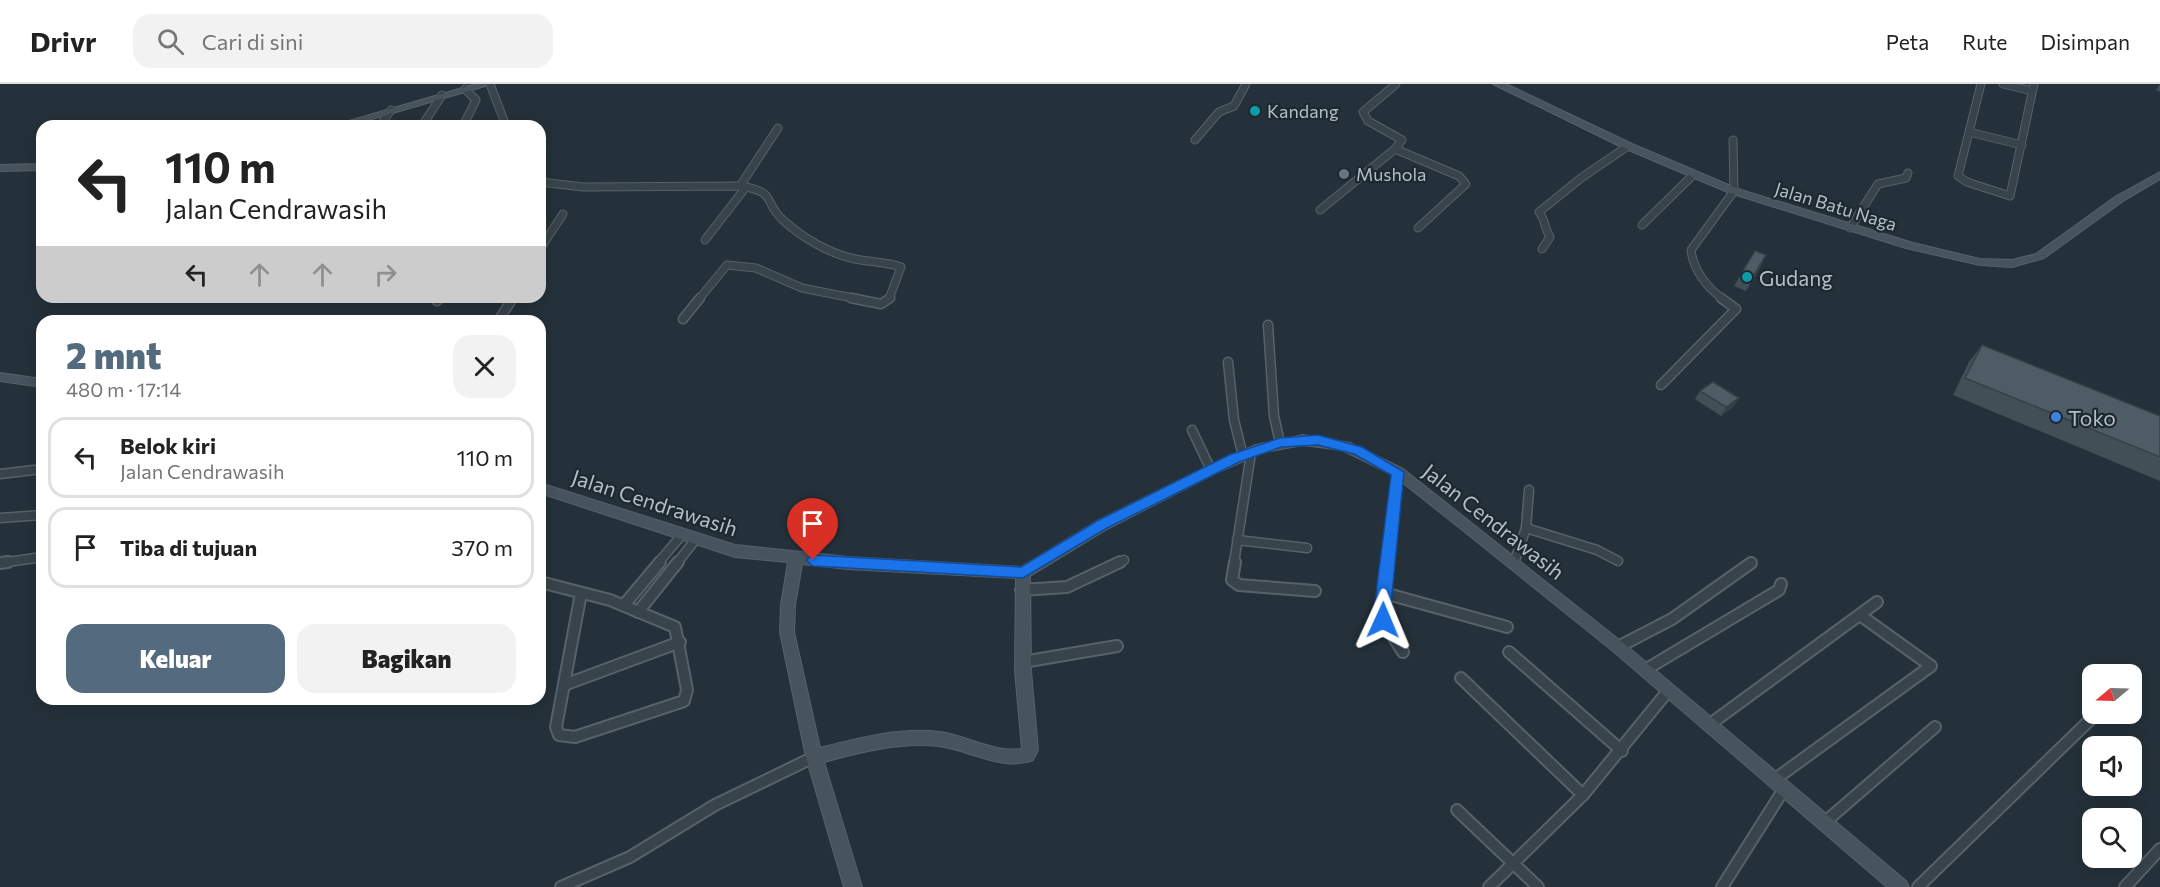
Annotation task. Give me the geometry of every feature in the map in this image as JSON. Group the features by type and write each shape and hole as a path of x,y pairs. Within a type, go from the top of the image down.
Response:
{"street":[{"path":"358,120 488,84 503,120"},
{"path":"1195,141 1219,112 1234,106 1246,84"},
{"path":"1320,210 1395,149 1402,140 1368,121 1363,112 1396,84"},
{"name":"Jalan Batu Naga","path":"1498,84 1628,146 1734,191 1940,254 2002,264 2022,262 2040,256 2119,199 2160,175"},
{"path":"1981,84 1959,178 2010,196 2033,87 2003,84"},
{"path":"465,89 476,100 466,120"},
{"path":"426,120 442,95"},
{"path":"384,120 391,110"},
{"path":"705,240 743,186 778,128"},
{"path":"1969,132 2022,145"},
{"path":"1661,385 1736,309 1711,291 1692,261 1690,250 1734,191 1733,140"},
{"path":"1542,249 1550,237 1546,231 1546,221 1539,212 1581,178 1628,146"},
{"path":"1395,149 1459,176 1466,184 1418,228"},
{"path":"0,168 36,167"},
{"path":"1850,228 1878,183 1906,178 1908,173"},
{"path":"1642,225 1693,175"},
{"path":"546,183 583,186 743,186 766,191 780,219 832,251 848,257 901,268 889,300 881,304 802,288 756,268 716,262"},
{"path":"546,240 563,214"},
{"path":"683,318 727,265"},
{"path":"1268,326 1274,416 1280,443"},
{"path":"1228,362 1233,420 1247,454 1232,578 1235,583 1315,591"},
{"path":"0,377 36,382"},
{"path":"1192,430 1211,470"},
{"name":"Jalan Cendrawasih","path":"546,490 681,536 735,551 796,559 1023,573 1102,525 1247,454 1280,443 1303,440 1330,442 1358,450 1398,472 1514,563 1618,647 1900,887"},
{"path":"0,474 36,470"},
{"path":"1398,472 1383,620 1403,652"},
{"path":"1514,563 1526,528 1529,490"},
{"path":"0,518 36,515"},
{"path":"1526,528 1597,550 1618,561"},
{"path":"624,605 681,536"},
{"path":"638,612 696,539"},
{"path":"1237,540 1307,548"},
{"path":"0,563 36,558"},
{"path":"796,559 788,605 787,632 814,757 853,887"},
{"path":"1021,590 1066,587 1124,560"},
{"path":"1618,647 1672,619 1751,563"},
{"path":"561,887 591,877 630,857 743,789 814,757 871,744 922,739 940,740 1015,757 1024,756 1030,750 1023,662 1021,590 1023,573"},
{"path":"546,584 581,593 624,605 675,627 680,642 687,690 686,698 681,703 566,738 559,735 556,727 581,593"},
{"path":"1645,670 1779,590 1781,584"},
{"path":"1384,593 1507,627"},
{"path":"1709,725 1877,602"},
{"path":"1722,887 1779,785 1931,666 1860,615"},
{"path":"564,685 680,642"},
{"path":"1023,662 1117,646"},
{"path":"1509,652 1622,751"},
{"path":"1461,678 1583,795"},
{"path":"1489,887 1583,795 1622,751 1668,691"},
{"path":"1918,887 2086,724"},
{"path":"1824,823 1935,727"},
{"path":"1457,810 1538,887"},
{"path":"2125,887 2160,849"}],"building":[{"path":"1755,251 1766,255 1752,278 1741,274"},
{"path":"1982,345 2160,416 2160,457 1965,378"},
{"path":"1713,382 1739,398 1726,407 1700,391"}],"place":[{"name":"Kandang","path":"1255,111"},
{"name":"Mushola","path":"1344,174"},
{"name":"Gudang","path":"1747,277"},
{"name":"Toko","path":"2056,417"}],"route":[{"path":"813,560 896,567 1023,573 1102,525 1234,459 1280,443 1318,440 1358,450 1398,472 1382,609 1383,620"}]}
